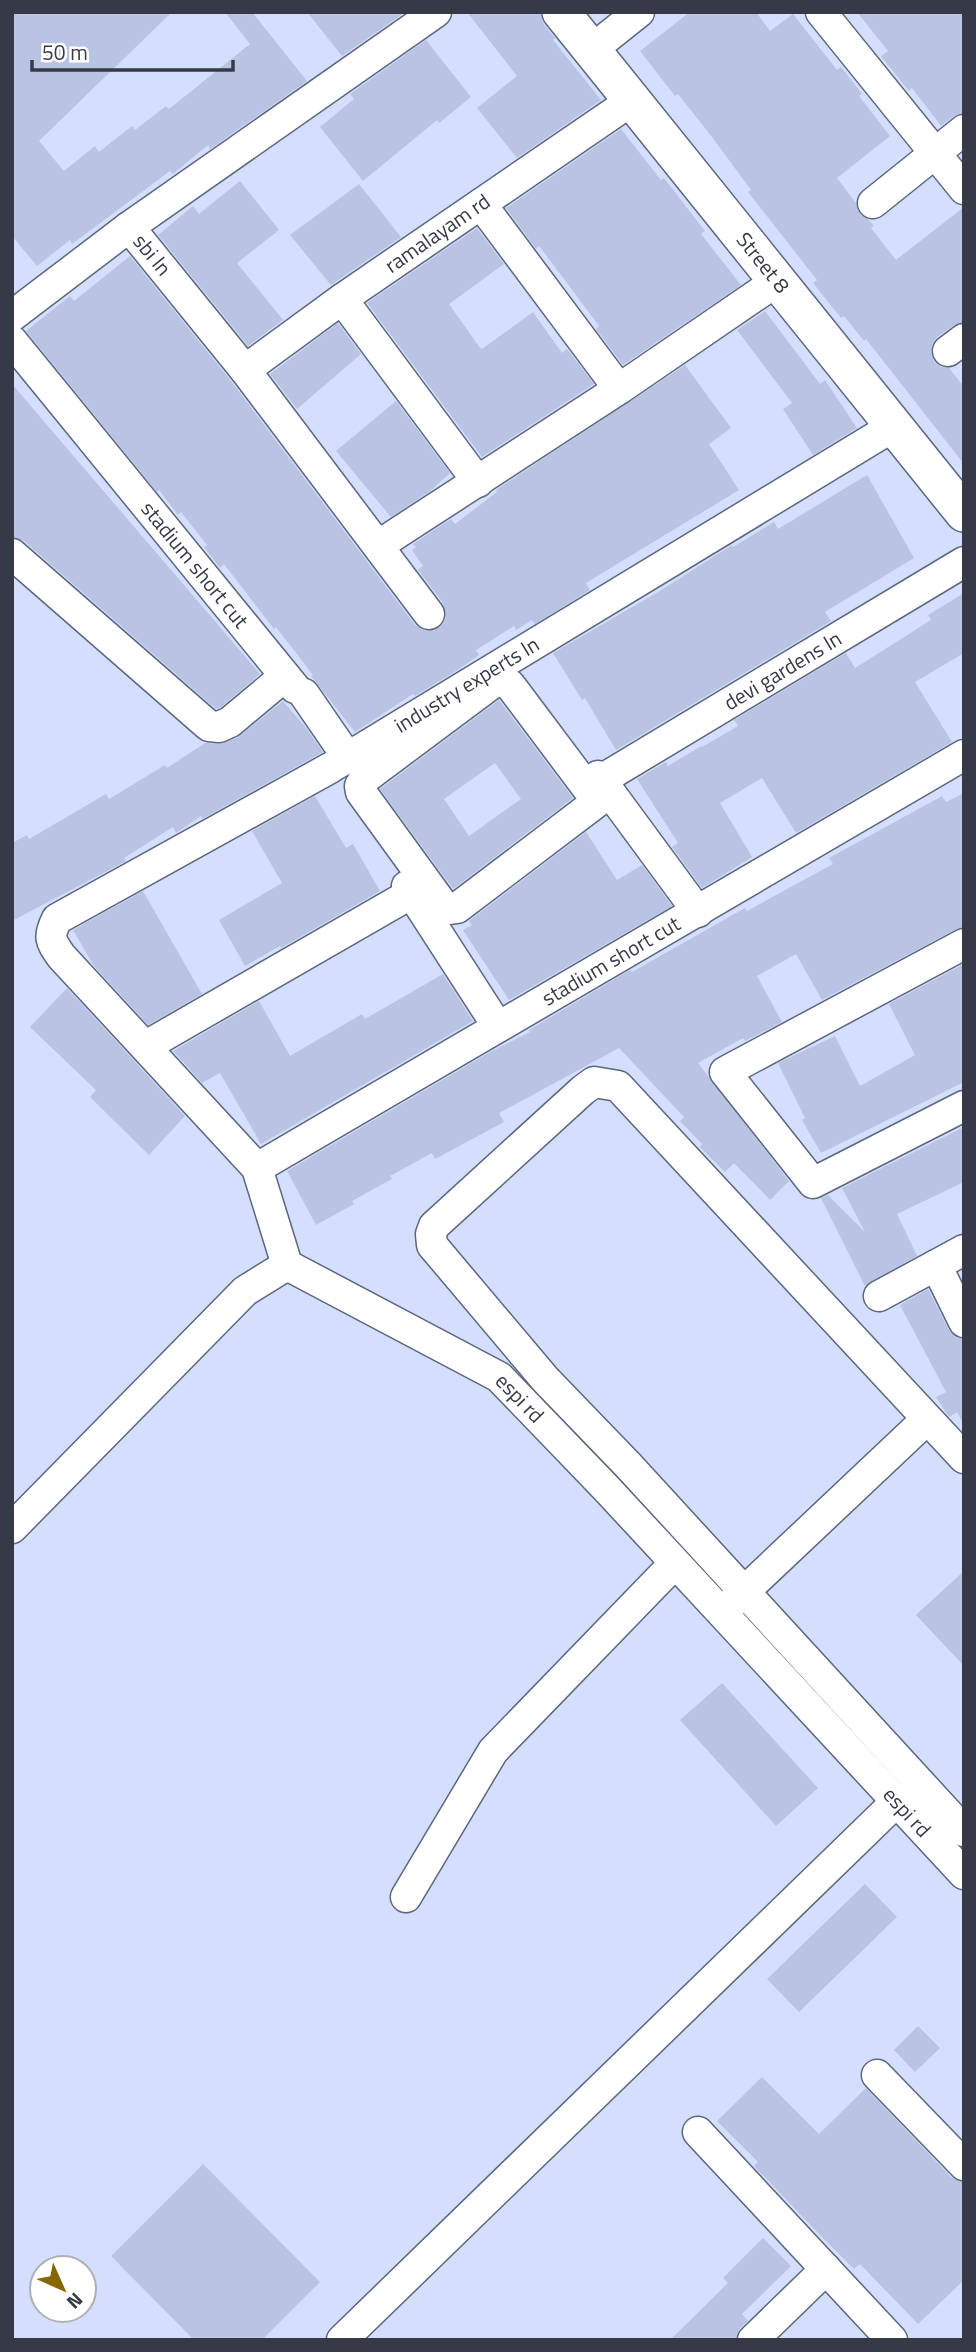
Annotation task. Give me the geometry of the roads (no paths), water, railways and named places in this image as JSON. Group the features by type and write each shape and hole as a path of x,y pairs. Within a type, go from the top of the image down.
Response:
{"street":[{"name":"sbi ln","path":"429,614 246,370 129,227 436,12"},
{"name":"Street 8","path":"561,12 894,426 957,492"},
{"path":"590,51 639,12"},
{"path":"821,12 964,189"},
{"name":"ramalayam rd","path":"246,370 342,299 631,101"},
{"path":"873,203 964,130"},
{"path":"481,204 619,388"},
{"path":"12,316 129,227"},
{"path":"379,545 478,482 777,281"},
{"path":"342,299 478,482"},
{"name":"stadium short cut","path":"12,341 295,686 412,893 441,916"},
{"name":"industry experts ln","path":"146,1046 61,956 52,943 50,933 57,919 339,763 894,426"},
{"path":"12,554 209,726 219,727 230,722 295,686"},
{"name":"devi gardens ln","path":"441,916 457,908 603,791 964,562"},
{"path":"510,658 603,791"},
{"path":"498,1027 441,916 443,905 360,792 364,779 494,682 510,685 603,791 698,912"},
{"name":"stadium short cut","path":"257,1168 964,755"},
{"path":"12,1528 245,1291 287,1265 257,1168 146,1046 412,893"},
{"path":"964,944 725,1072 813,1184 964,1106"},
{"path":"964,1458 618,1086 594,1082 583,1090 434,1226 431,1234 432,1245 545,1379 628,1465 964,1831"},
{"path":"879,1296 964,1250"},
{"name":"espi rd","path":"287,1265 499,1377 606,1488 895,1803 964,1874"},
{"path":"936,1265 964,1322"},
{"path":"522,1400 545,1379"},
{"path":"721,1614 927,1419"},
{"path":"606,1488 628,1465"},
{"path":"405,1896 493,1751 675,1563"},
{"path":"841,1744 864,1723"},
{"path":"868,1773 891,1751"},
{"path":"342,2340 373,2328 895,1803"},
{"path":"877,2075 964,2165"},
{"path":"698,2132 892,2340"},
{"path":"753,2340 827,2269"}]}
